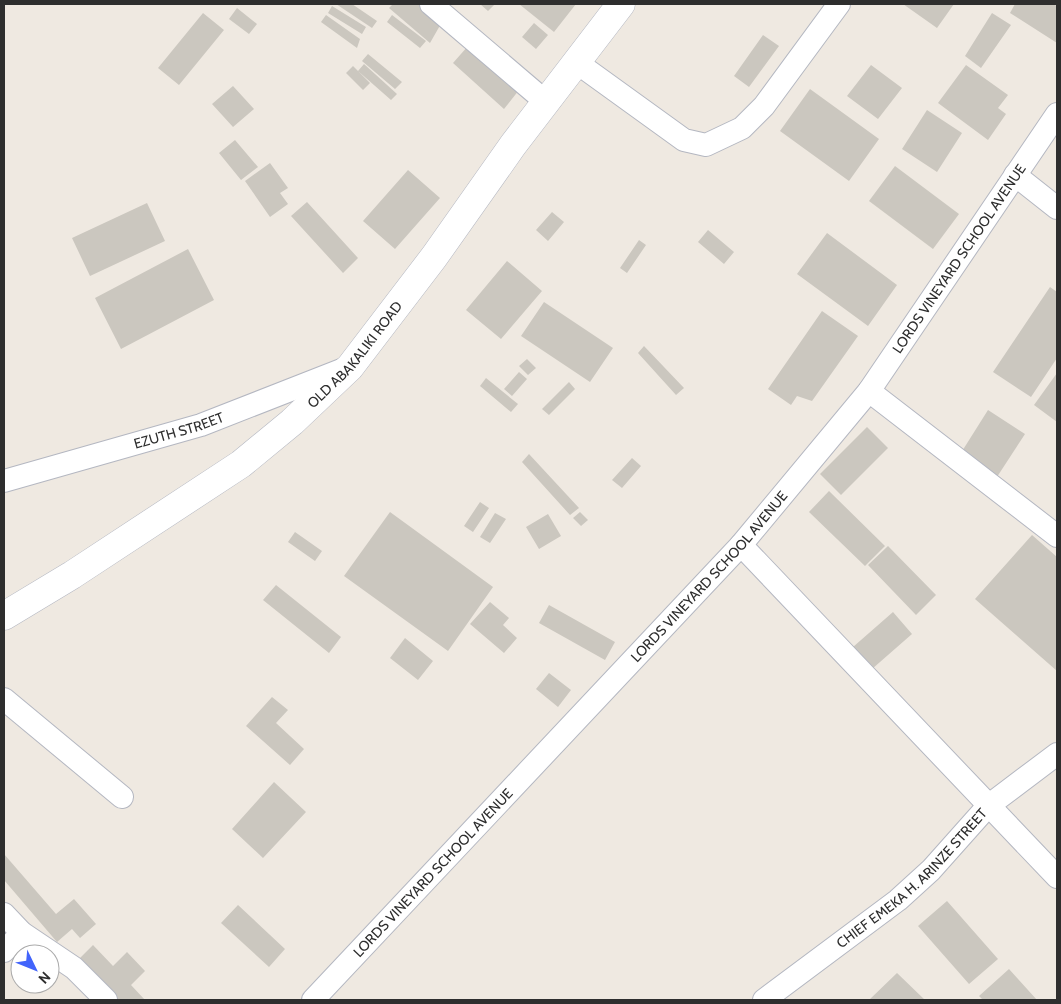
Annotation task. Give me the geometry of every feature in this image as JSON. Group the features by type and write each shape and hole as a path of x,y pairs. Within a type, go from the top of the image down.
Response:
{"main road":[{"name":"OLD ABAKALIKI ROAD","path":"4,616 88,565 241,464 292,422 350,367 434,257 513,145 621,4"}],"street":[{"path":"431,4 546,102"},
{"path":"576,62 684,140 706,145 742,128 764,106 840,4"},
{"name":"LORDS VINEYARD SCHOOL AVENUE","path":"313,1000 741,545 870,391 1057,114"},
{"path":"1015,175 1057,208"},
{"name":"EZUTH STREET","path":"4,481 201,425 350,367"},
{"path":"870,391 1057,536"},
{"path":"741,545 1057,877"},
{"path":"4,699 122,797"},
{"name":"CHIEF EMEKA H. ARINZE STREET","path":"764,1000 898,900 931,870 988,806 1057,754"},
{"path":"4,914 22,933 74,968 106,1000"},
{"path":"4,951 22,933"}],"building":[{"path":"336,4 352,4 377,21 372,28"},
{"path":"393,4 420,4 442,22 430,43 389,8"},
{"path":"480,4 495,4 488,11"},
{"path":"519,4 576,4 554,32"},
{"path":"903,4 954,4 937,28"},
{"path":"1015,4 1053,4 1057,6 1057,43 1010,13"},
{"path":"332,6 366,27 362,34 328,13"},
{"path":"237,8 257,24 249,34 229,19"},
{"path":"203,13 224,30 179,85 158,68"},
{"path":"992,13 1011,25 981,68 965,56"},
{"path":"326,15 360,39 357,48 321,22"},
{"path":"392,15 426,41 420,48 387,22"},
{"path":"534,23 548,35 536,49 522,37"},
{"path":"763,35 779,46 749,87 734,76"},
{"path":"468,46 519,90 504,109 453,63"},
{"path":"368,54 402,82 395,89 362,61"},
{"path":"364,64 397,94 391,100 358,71"},
{"path":"871,65 902,88 878,119 847,96"},
{"path":"966,65 1008,95 998,108 1006,114 988,140 938,103"},
{"path":"353,66 370,83 363,90 346,73"},
{"path":"233,86 254,109 233,127 212,104"},
{"path":"810,89 879,139 849,181 780,131"},
{"path":"927,110 962,133 937,172 902,149"},
{"path":"235,140 258,167 241,180 219,153"},
{"path":"270,163 288,188 280,193 288,204 270,217 245,181"},
{"path":"895,166 959,214 933,249 869,201"},
{"path":"408,170 440,198 395,249 363,221"},
{"path":"307,202 358,258 343,273 291,216"},
{"path":"147,203 165,241 90,276 72,238"},
{"path":"552,212 564,222 548,241 536,230"},
{"path":"708,230 734,252 724,264 698,242"},
{"path":"827,233 897,285 868,326 797,274"},
{"path":"639,240 646,245 627,273 620,268"},
{"path":"188,249 214,300 121,349 95,298"},
{"path":"507,261 542,291 501,339 466,310"},
{"path":"1050,287 1057,292 1057,358 1031,397 993,372"},
{"path":"544,302 613,348 590,382 521,336"},
{"path":"822,311 858,336 812,401 797,396 791,405 768,389"},
{"path":"644,346 684,388 676,395 638,353"},
{"path":"527,359 536,368 528,375 519,366"},
{"path":"519,372 527,379 512,396 504,389"},
{"path":"1057,373 1057,422 1034,405"},
{"path":"486,378 518,404 511,412 480,386"},
{"path":"569,382 575,389 549,415 542,409"},
{"path":"988,410 1025,434 995,480 959,456"},
{"path":"867,427 888,448 841,495 820,474"},
{"path":"529,454 579,508 570,515 522,462"},
{"path":"632,458 641,466 622,488 612,480"},
{"path":"829,491 885,546 865,566 809,512"},
{"path":"480,502 489,508 473,532 464,526"},
{"path":"390,512 493,587 448,651 344,576"},
{"path":"580,512 588,520 581,526 573,518"},
{"path":"495,513 506,519 490,543 480,537"},
{"path":"548,514 561,536 539,549 526,527"},
{"path":"295,532 322,551 315,561 288,542"},
{"path":"1032,535 1057,557 1057,671 975,599"},
{"path":"888,546 936,595 916,615 868,565"},
{"path":"276,585 341,637 329,653 263,600"},
{"path":"490,602 509,618 503,625 517,638 504,653 470,624"},
{"path":"549,605 615,642 605,660 539,623"},
{"path":"893,612 912,634 872,669 853,647"},
{"path":"405,638 433,661 418,680 390,658"},
{"path":"549,673 571,690 558,707 536,689"},
{"path":"272,697 288,710 276,723 304,749 290,765 246,726"},
{"path":"274,782 306,812 263,858 232,829"},
{"path":"4,854 56,914 74,899 96,924 80,938 72,929 57,942 4,880"},
{"path":"947,901 998,959 969,984 918,926"},
{"path":"238,905 285,949 269,967 221,923"},
{"path":"93,945 113,966 127,952 145,971 131,985 145,1000 119,1000 79,959"},
{"path":"1009,969 1037,1000 983,1000 979,996"},
{"path":"897,973 925,1000 869,1000"}]}
